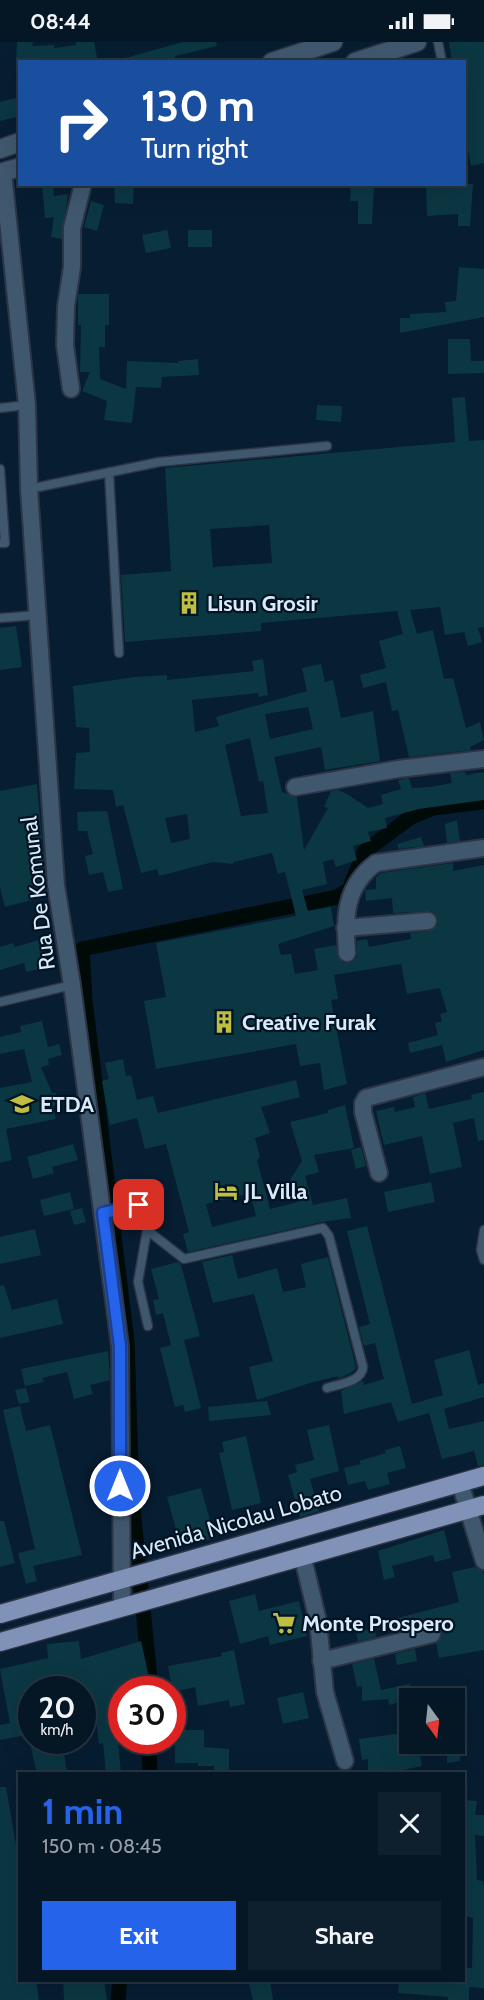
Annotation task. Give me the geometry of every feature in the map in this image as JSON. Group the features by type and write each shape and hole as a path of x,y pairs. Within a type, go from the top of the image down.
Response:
{"main road":[{"path":"278,60 333,42"},
{"path":"361,60 417,42"},
{"path":"0,149 18,143"},
{"name":"Avenida Nicolau Lobato","path":"0,1614 484,1476"},
{"path":"0,1642 477,1507"}],"street":[{"name":"Rua De Komunal","path":"8,171 27,405 29,489 56,885 72,986 120,1346 124,1579 122,1607"},
{"path":"71,389 65,345 66,306 72,267 72,228 82,186"},
{"path":"295,786 398,769 484,759"},
{"path":"348,953 345,928 347,903 363,873 376,863 484,848"},
{"path":"345,928 428,921"},
{"path":"379,1173 363,1112 363,1103 366,1098 484,1067"},
{"path":"459,1483 477,1507 484,1562"},
{"path":"303,1558 317,1615 325,1692 345,1761"},
{"path":"321,1661 432,1634"}],"lane":[{"path":"438,42 442,60"},
{"path":"0,408 27,405"},
{"path":"29,489 159,462 327,446"},
{"path":"0,469 5,543 0,543"},
{"path":"109,472 119,652"},
{"path":"0,618 38,615"},
{"path":"0,1002 72,986"},
{"path":"103,1213 139,1205 147,1230 138,1282 148,1326"},
{"path":"147,1230 184,1259 323,1228 329,1236 363,1367 358,1378 327,1388"},
{"path":"484,1230 482,1250 484,1260"}],"building":[{"path":"17,42 33,42 32,46 54,45 54,48 76,45 76,42 94,42 98,60 18,60 16,62"},
{"path":"183,42 216,42 217,46 175,56 176,60 126,60 125,58"},
{"path":"449,42 484,42 484,163 471,166 467,144 466,60 452,60"},
{"path":"18,98 18,116 0,121 0,102"},
{"path":"473,184 470,226 458,226 458,214 427,216 426,186"},
{"path":"42,186 53,186 54,196 68,194 62,239 51,237 54,217 45,218"},
{"path":"114,186 134,186 133,204 115,203"},
{"path":"351,186 374,188 372,224 358,224 358,201 350,201"},
{"path":"91,201 104,205 97,231 84,227"},
{"path":"167,230 171,248 146,253 142,235"},
{"path":"188,230 212,230 212,247 188,247"},
{"path":"459,267 484,269 484,317 400,333 400,318 410,318 410,314 446,312 445,302 456,301"},
{"path":"78,294 109,294 109,325 105,325 105,347 99,347 100,379 126,389 127,361 178,363 178,361 198,359 199,375 162,377 161,388 136,387 132,423 104,420 107,401 82,391 90,372 80,372 81,325 78,325"},
{"path":"448,339 470,339 471,361 484,361 484,373 448,374"},
{"path":"465,397 469,441 484,440 484,627 478,628 482,642 468,646 464,632 445,635 440,607 410,610 417,634 433,630 444,679 453,678 466,728 480,722 484,740 470,747 471,750 409,757 398,710 392,711 386,682 363,688 360,675 386,668 379,641 403,634 397,611 261,623 261,631 125,642 121,575 171,571 165,468 455,442 452,398","holes":["269,525 272,563 213,567 210,529"]},
{"path":"317,405 342,406 341,422 316,420"},
{"path":"16,626 22,667 0,670 0,628"},
{"path":"263,659 268,695 259,697 258,693 192,700 195,732 219,726 216,717 307,691 302,668 321,664 325,682 333,680 341,718 373,711 380,761 325,770 321,747 274,757 282,792 297,797 304,850 328,808 324,807 331,791 338,790 347,794 368,808 383,804 381,795 401,789 398,780 409,778 412,788 430,787 452,783 450,773 465,772 466,775 484,772 484,800 419,809 385,818 387,828 368,832 371,841 353,846 357,860 336,867 333,859 323,862 327,884 302,890 308,911 331,907 334,926 278,944 281,955 291,954 295,974 318,970 314,949 336,945 339,959 343,963 352,962 357,957 357,941 367,939 369,947 411,939 410,933 429,931 438,925 437,916 432,911 393,913 392,898 366,901 365,890 376,889 376,877 381,873 453,863 453,871 484,865 484,1050 446,1062 442,1045 410,1053 408,1043 438,1035 435,1023 442,1021 440,1014 447,1012 440,988 407,994 401,964 334,975 338,999 331,1000 347,1084 324,1090 320,1063 300,1066 296,1044 156,1069 144,1001 166,997 156,943 296,916 285,872 278,874 272,853 233,864 213,862 159,876 157,869 141,873 123,805 116,807 113,790 74,789 76,753 90,752 89,728 76,727 73,686 135,677 167,675 167,680 254,671 252,661","holes":["308,707 313,729 270,739 265,714","250,738 259,782 263,781 268,813 241,816 225,745","187,814 190,839 171,843 165,818"]},
{"path":"37,784 47,896 5,907 0,887 0,791"},
{"path":"107,811 123,889 108,892 103,872 89,875 85,856 93,854 87,831 78,831 77,812"},
{"path":"457,820 460,841 447,843 445,824"},
{"path":"421,837 424,846 399,849 397,844"},
{"path":"42,939 50,966 26,972 24,963 0,970 0,947 13,943 15,947"},
{"path":"42,1021 48,1047 59,1044 62,1055 48,1059 49,1065 41,1067 59,1103 53,1106 56,1119 6,1129 12,1160 0,1163 0,1088 32,1082 24,1049 0,1054 0,1037 21,1032 20,1026"},
{"path":"123,1059 126,1076 131,1075 137,1100 153,1096 158,1113 296,1080 300,1097 261,1107 270,1133 255,1138 260,1157 257,1160 270,1209 298,1202 290,1180 302,1161 290,1122 328,1113 328,1110 345,1105 354,1148 314,1155 319,1172 305,1176 313,1205 347,1198 351,1218 322,1222 188,1252 183,1234 189,1232 166,1144 145,1149 137,1118 110,1125 102,1081 109,1079 105,1063","holes":["250,1193 256,1216 212,1227 206,1204"]},
{"path":"484,1092 484,1140 478,1141 474,1118 453,1123 462,1167 430,1174 422,1136 384,1145 376,1111 394,1107 395,1112 415,1107 413,1097 425,1093 429,1109 472,1099 471,1095"},
{"path":"73,1144 78,1160 52,1167 54,1173 33,1179 27,1157"},
{"path":"361,1147 366,1166 356,1169 351,1150"},
{"path":"431,1182 435,1202 388,1212 384,1192"},
{"path":"70,1192 74,1209 44,1216 40,1200"},
{"path":"82,1208 86,1222 74,1225 70,1211"},
{"path":"367,1226 412,1404 443,1395 434,1360 469,1350 478,1385 484,1383 484,1397 444,1409 449,1429 484,1421 484,1465 478,1466 474,1451 442,1459 429,1413 398,1422 391,1402 344,1414 341,1391 363,1381 364,1385 384,1379 375,1343 364,1346 359,1327 370,1324 347,1231"},
{"path":"35,1229 41,1255 0,1264 0,1237"},
{"path":"232,1255 238,1279 277,1268 283,1292 306,1287 301,1264 328,1257 356,1367 354,1371 342,1377 310,1383 257,1400 249,1367 273,1361 254,1294 213,1303 202,1262"},
{"path":"178,1262 181,1265 200,1336 184,1340 201,1408 185,1412 183,1405 175,1407 160,1348 171,1345 163,1313 156,1315 153,1300 159,1299 151,1269"},
{"path":"4,1285 12,1310 57,1299 63,1324 0,1338 0,1286"},
{"path":"108,1351 110,1380 90,1385 93,1394 74,1399 67,1372 42,1378 44,1382 25,1386 21,1369"},
{"path":"26,1388 30,1402 19,1404 15,1390"},
{"path":"267,1401 271,1415 209,1421 208,1407"},
{"path":"20,1406 26,1431 50,1425 82,1555 33,1566 37,1581 26,1584 18,1553 35,1549 3,1410"},
{"path":"329,1425 339,1471 310,1479 319,1511 300,1517 288,1475 297,1472 295,1465 314,1460 307,1430"},
{"path":"246,1436 261,1503 232,1510 219,1453 224,1452 222,1442"},
{"path":"400,1446 406,1468 387,1473 390,1484 368,1490 365,1481 348,1485 344,1468 361,1464 359,1461"},
{"path":"201,1488 215,1538 181,1547 167,1497"},
{"path":"0,1521 4,1521 15,1563 0,1567"},
{"path":"444,1530 451,1558 435,1562 433,1555 392,1566 395,1577 384,1580 378,1551"},
{"path":"475,1567 483,1571 484,1576 484,1650 439,1658 436,1643 442,1637 442,1632 434,1624 392,1633 390,1620 459,1602 452,1572"},
{"path":"255,1594 259,1611 299,1601 307,1636 270,1645 268,1636 240,1644 229,1601"},
{"path":"375,1628 376,1637 348,1644 358,1641 356,1632"},
{"path":"79,1641 81,1659 141,1641 149,1676 108,1676 108,1754 119,1754 121,1772 106,1772 103,1743 99,1744 96,1719 96,1676 18,1676 18,1737 0,1740 0,1725 10,1723 0,1669 48,1658 47,1644"},
{"path":"415,1649 417,1661 397,1665 395,1654"},
{"path":"234,1650 245,1704 230,1707 229,1700 198,1706 195,1687 186,1689 186,1676 170,1676 168,1666 222,1656 221,1653"},
{"path":"374,1659 381,1690 410,1684 411,1688 399,1688 399,1702 389,1705 388,1699 362,1701 362,1686 357,1687 352,1664"},
{"path":"303,1692 309,1718 283,1724 277,1698"},
{"path":"186,1730 204,1730 204,1747 229,1749 229,1771 214,1771 214,1766 198,1766 198,1763 175,1763 175,1754 186,1754"},
{"path":"399,1734 399,1754 420,1754 422,1766 394,1772 368,1772 368,1759 362,1760 359,1739"},
{"path":"32,1754 64,1754 67,1772 37,1772"},
{"path":"447,1754 460,1754 460,1761 447,1763"},
{"path":"0,1787 6,1787 16,1845 18,1845 18,1982 36,1982 39,2000 0,2000"},
{"path":"465,1800 477,1801 475,1815 484,1815 484,1836 475,1835 477,1880 483,1881 484,1887 484,1988 469,1987 469,2000 448,2000 448,1997 398,1993 399,1982 465,1982 465,1968 472,1968 473,1918 465,1915"},
{"path":"63,1982 104,1982 107,2000 64,2000"},
{"path":"248,1982 270,1982 273,2000 253,2000"}],"waterway":[{"path":"150,1676 132,1498 127,1341 85,1001 82,949 337,897 349,890 364,852 411,817 433,808 484,802"},
{"path":"149,1754 150,1772"},
{"path":"118,2000 120,1982"}],"place":[{"name":"Lisun Grosir","path":"189,603"},
{"name":"Creative Furak","path":"224,1022"},
{"name":"ETDA","path":"22,1104"},
{"name":"JL Villa","path":"226,1191"},
{"name":"Monte Prospero","path":"284,1623"}],"route":[{"path":"120,1486 120,1346 103,1213 139,1205"}]}
